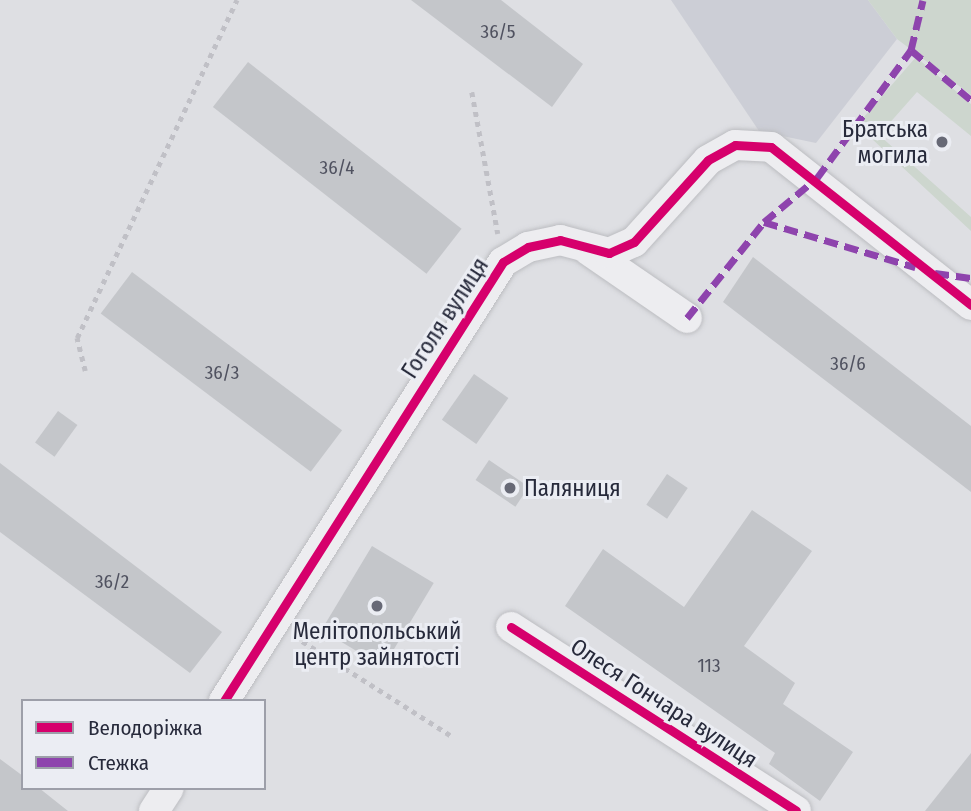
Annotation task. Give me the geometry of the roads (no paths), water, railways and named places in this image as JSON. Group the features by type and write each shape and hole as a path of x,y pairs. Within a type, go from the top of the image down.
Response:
{"street":[{"name":"Гоголя вулиця","path":"225,699 503,262 527,247 560,240 588,250 609,253 634,242 708,160 735,145 771,147 971,305"},
{"path":"588,250 687,318"},
{"name":"Олеся Гончара вулиця","path":"511,627 796,811"},
{"path":"154,811 168,790"}],"place":[{"name":"Братська могила","path":"942,142"},
{"name":"Паляниця","path":"510,488"},
{"name":"Мелітопольський центр зайнятості","path":"377,606"}]}
